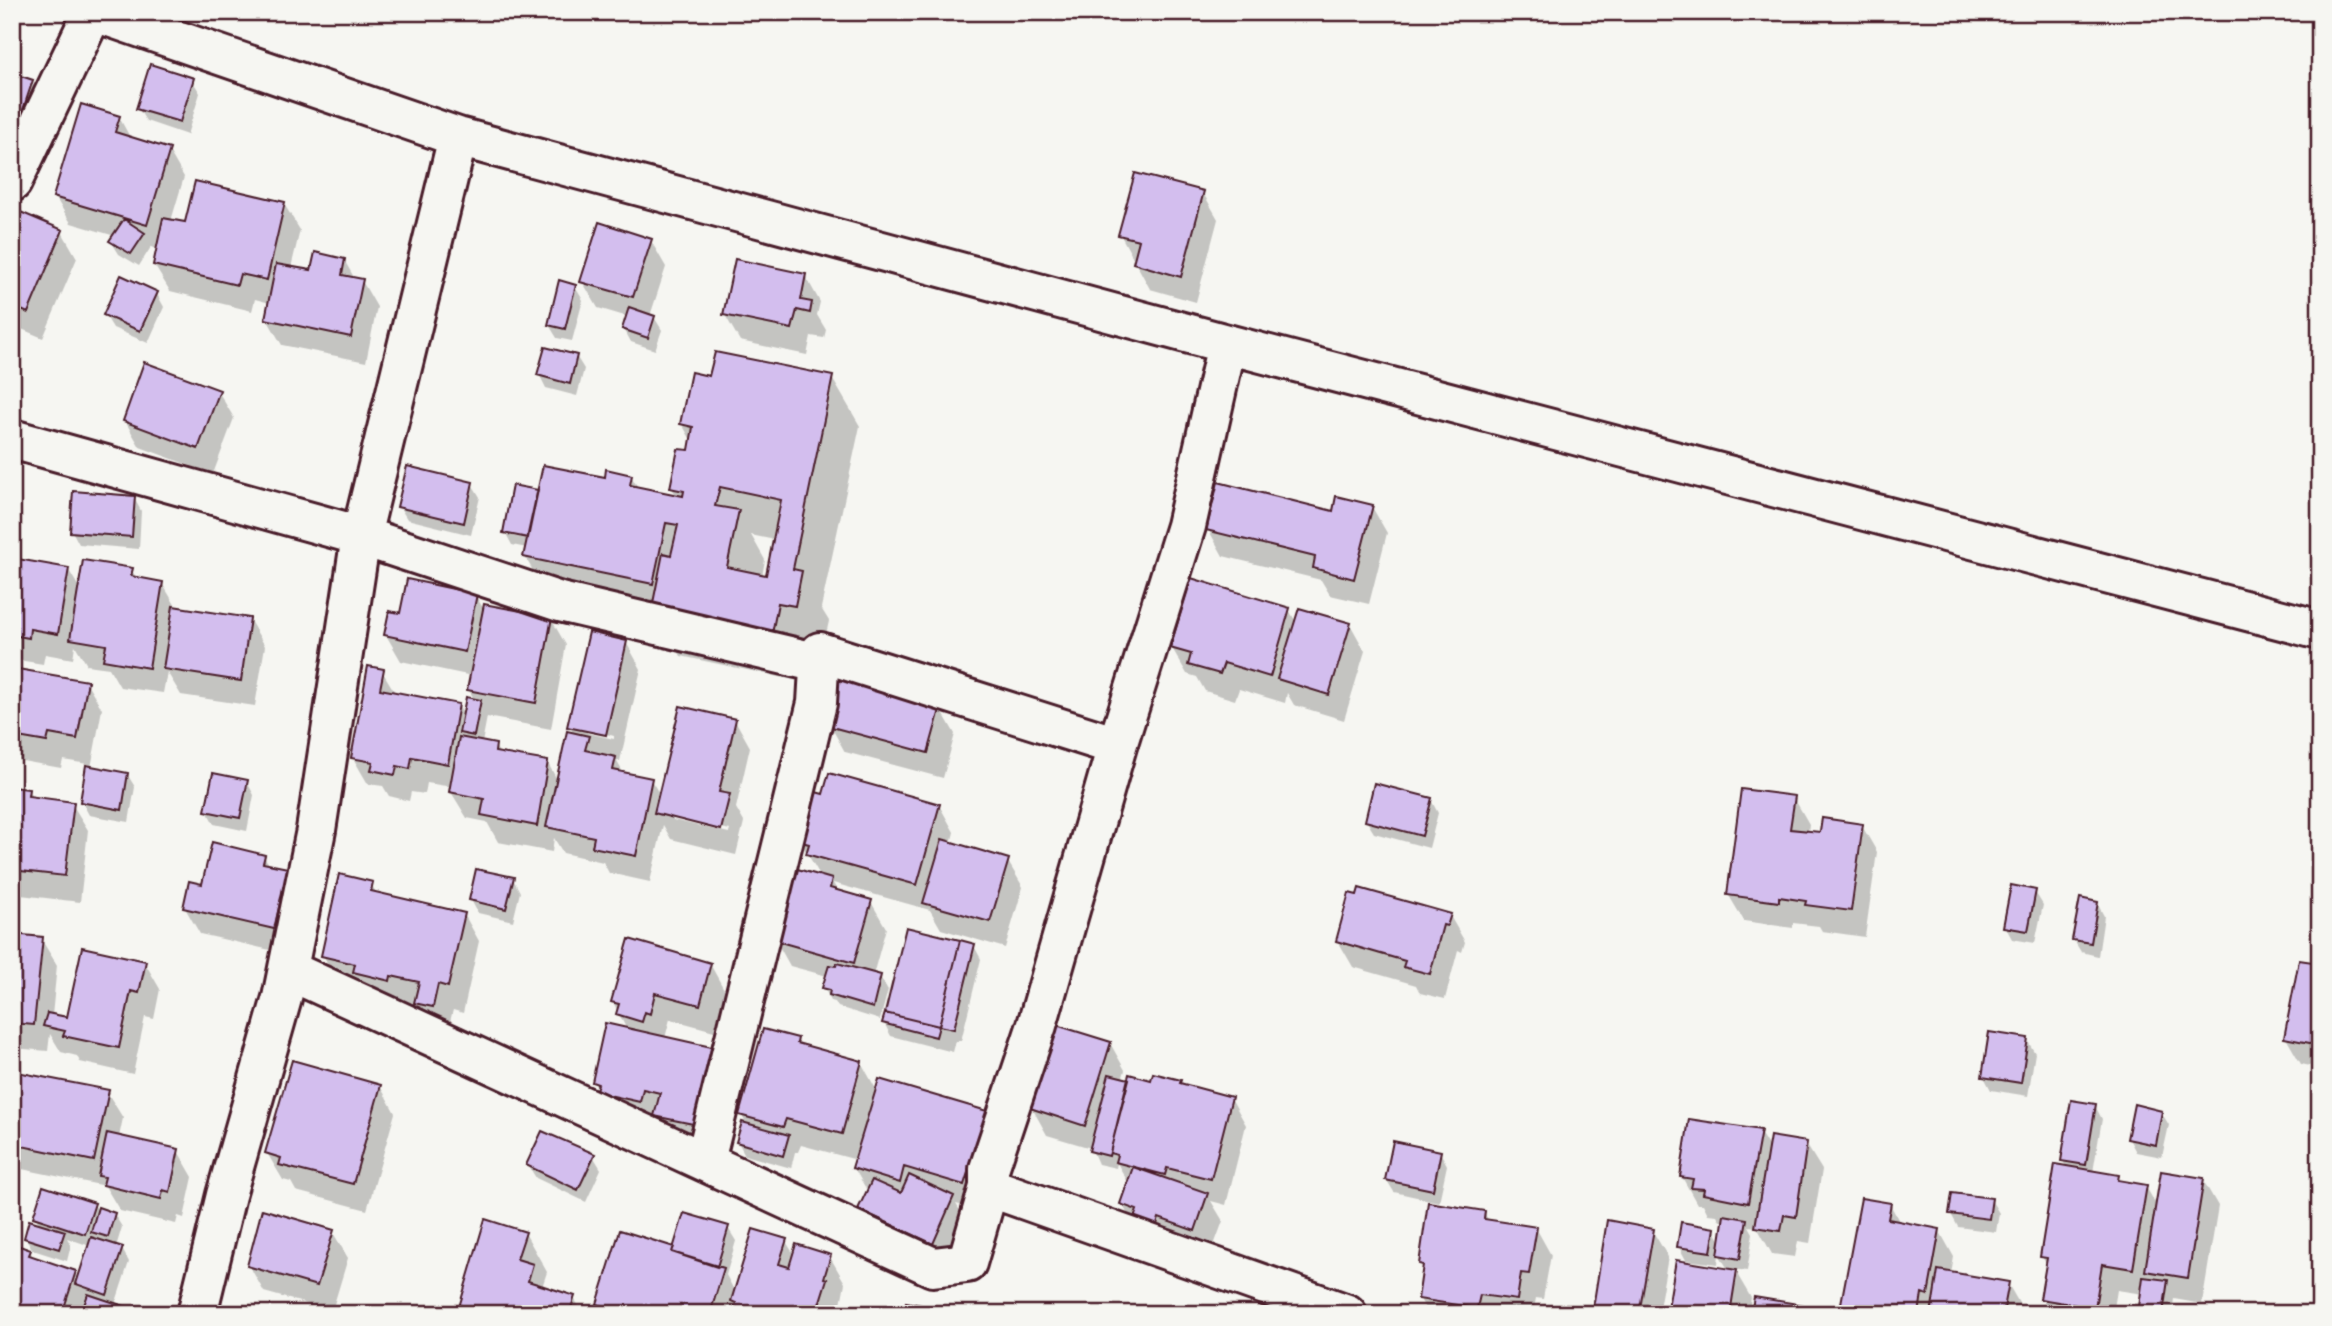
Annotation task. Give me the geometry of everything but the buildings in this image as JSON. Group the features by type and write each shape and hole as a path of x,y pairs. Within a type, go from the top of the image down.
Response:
{"street":[{"path":"12,182 94,12 458,137 1227,344 2320,630"},
{"path":"197,1314 226,1195 288,970 316,830 361,536 458,137"},
{"path":"288,970 933,1267 967,1263 989,1188 989,1170 1037,1025 1117,746 1186,526 1227,344"},
{"path":"12,439 361,536 560,602 819,663"},
{"path":"705,1161 817,704 820,652 1117,746"},
{"path":"989,1188 1347,1314"}]}
